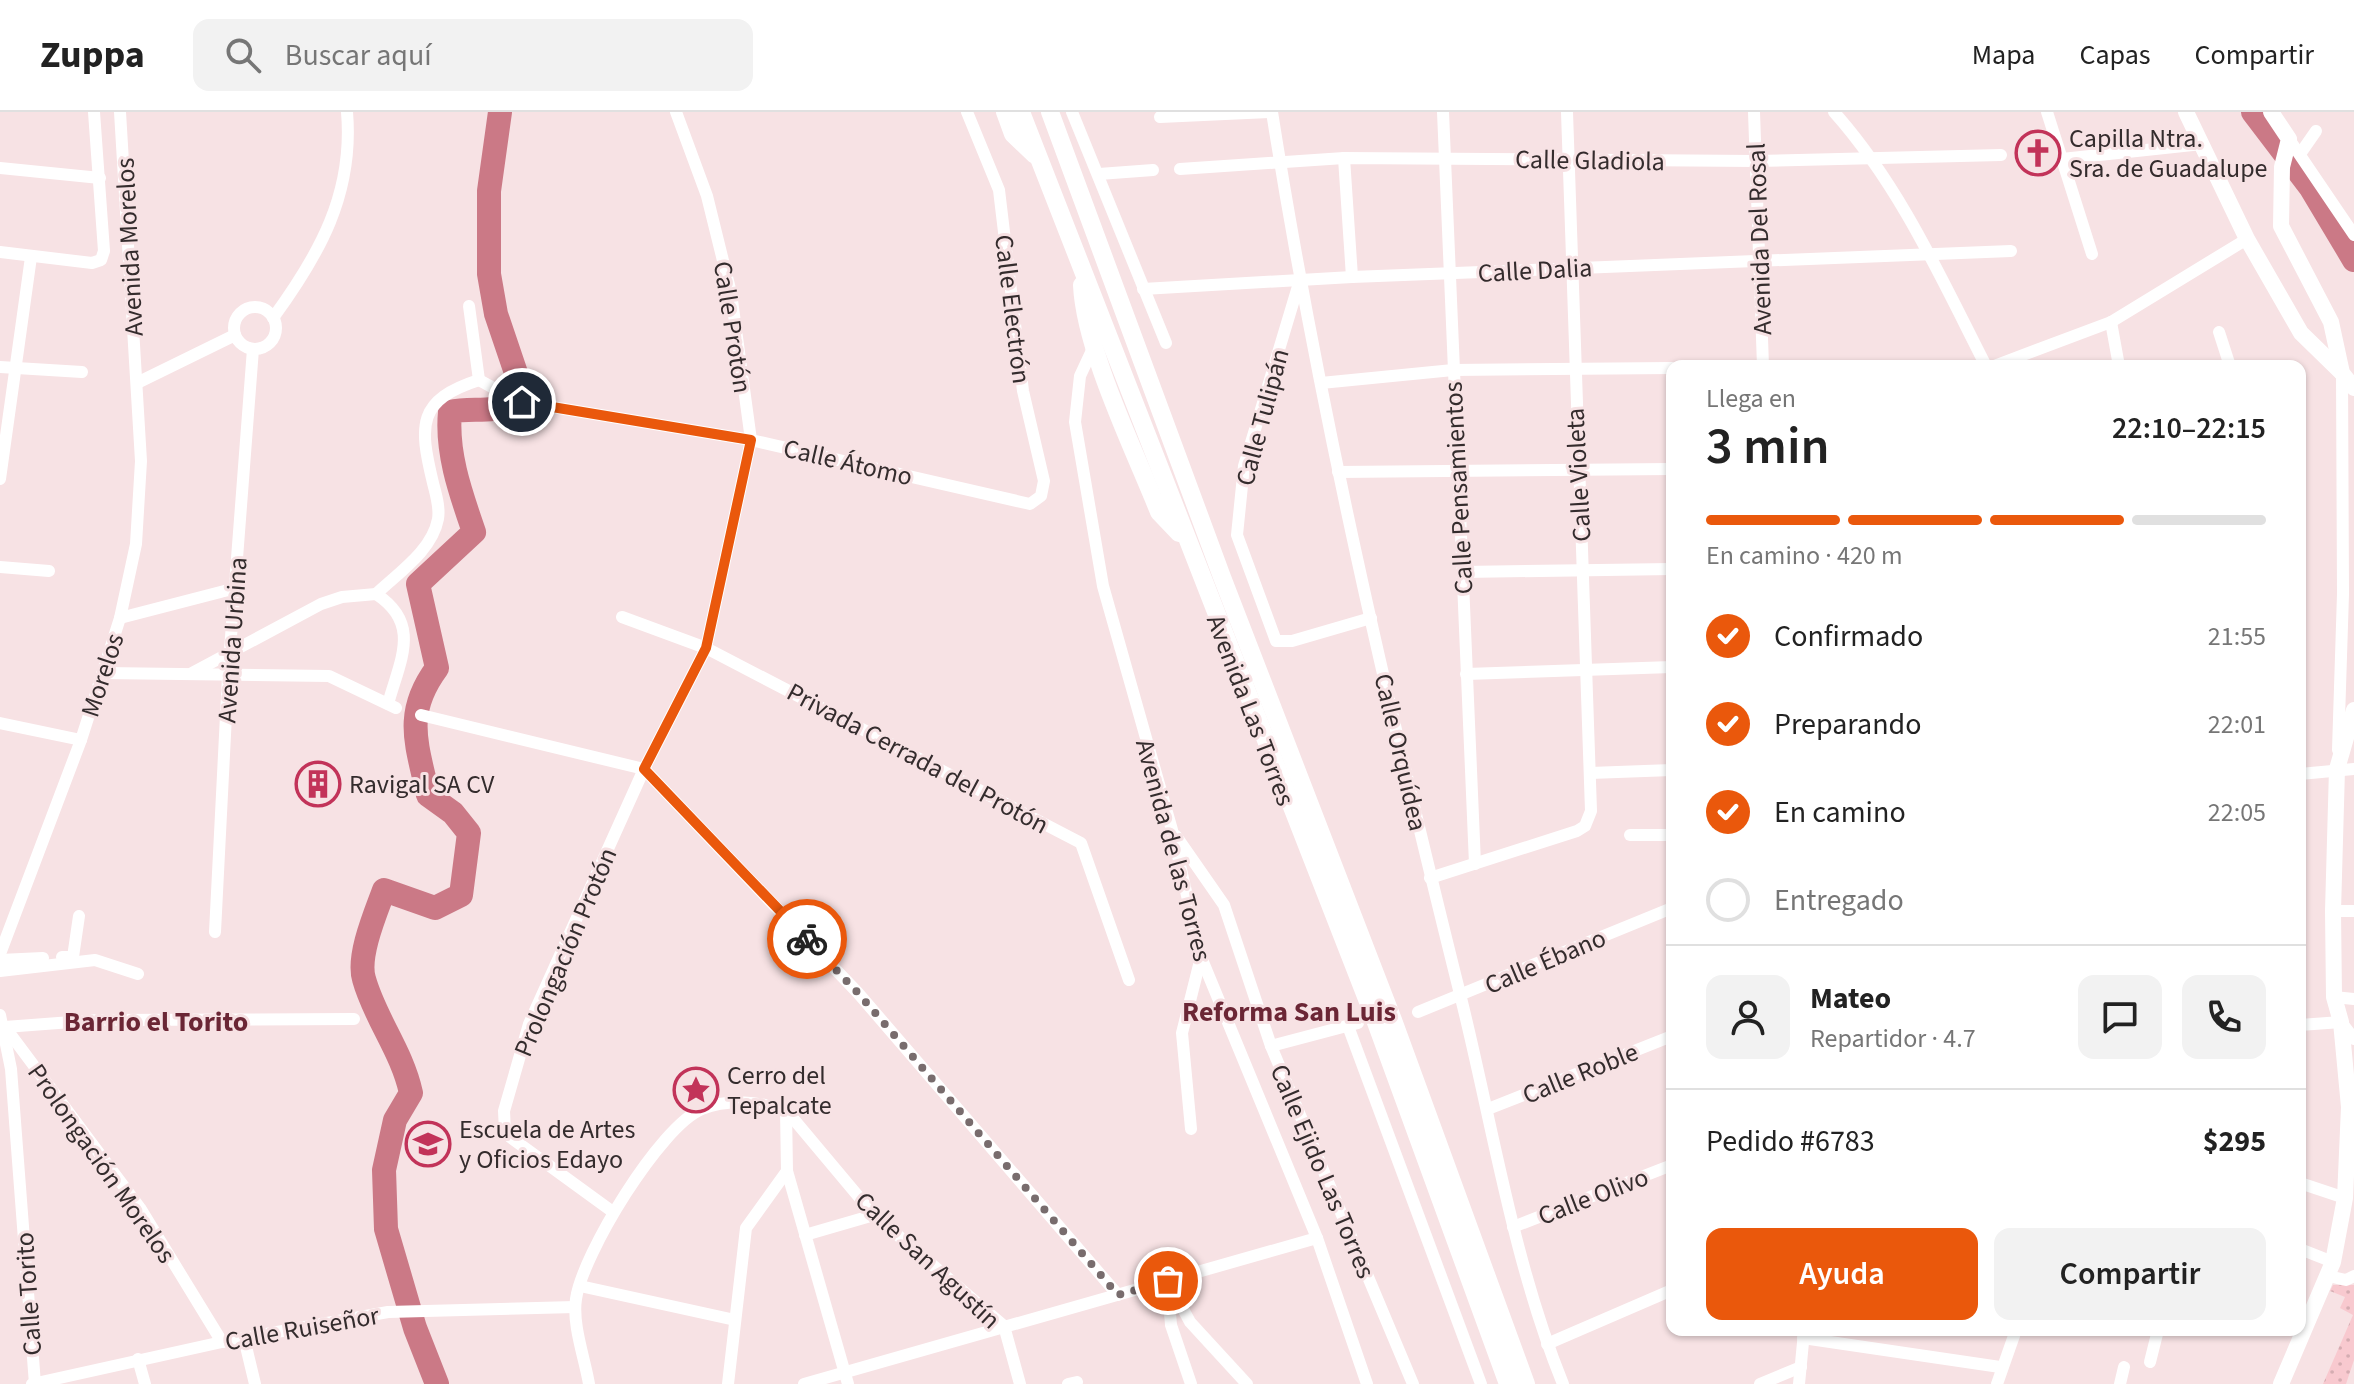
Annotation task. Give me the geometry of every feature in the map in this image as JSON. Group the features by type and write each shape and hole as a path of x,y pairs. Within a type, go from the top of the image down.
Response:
{"highway":[{"path":"1005,112 1013,134 1038,157"},
{"name":"Avenida Las Torres","path":"1021,112 1184,538 1374,1017 1478,1310"},
{"name":"Avenida Las Torres","path":"1050,112 1222,577 1393,1020 1498,1311 1518,1341 1523,1383"},
{"path":"1082,270 1083,310 1094,346 1159,512 1184,538"},
{"path":"1478,1310 1523,1383"},
{"path":"1478,1310 1495,1384"}],"main road":[{"path":"2186,112 2247,239 2304,337 2354,388"},
{"path":"2271,112 2289,151 2281,226 2331,322 2342,373"},
{"path":"2306,1315 2330,1269 2351,1161 2341,1022 2334,997 2333,911 2354,710"},
{"path":"2281,1384 2298,1336"}],"street":[{"path":"0,252 92,263 101,260 100,178 94,112"},
{"name":"Avenida Morelos","path":"120,112 137,383"},
{"path":"273,318 261,308 243,310 237,317 235,335 246,347 265,346 274,337 273,318 312,264 333,219 344,172 347,112"},
{"name":"Calle Protón","path":"644,769 706,648 751,440 731,293 707,196 676,112"},
{"name":"Calle Electrón","path":"967,112 999,190 1023,391 1044,481 1041,496 1030,504"},
{"path":"1072,112 1166,343"},
{"path":"1160,117 1271,112"},
{"name":"Calle Orquídea","path":"1271,112 1338,472 1430,878 1488,1109 1513,1227 1547,1344 1563,1384"},
{"name":"Calle Pensamientos","path":"1443,112 1475,864"},
{"name":"Calle Violeta","path":"1475,864 1577,831 1585,826 1591,811 1567,112"},
{"name":"Avenida Del Rosal","path":"1754,112 1763,360"},
{"path":"1834,112 1873,161 1928,253 1983,360"},
{"path":"2047,112 2092,254"},
{"path":"2316,131 2289,151 2354,235"},
{"path":"2062,159 2202,144"},
{"name":"Calle Gladiola","path":"1180,169 1344,158 1873,161 2001,155"},
{"path":"1344,158 1352,277"},
{"path":"0,168 100,178"},
{"path":"1099,174 1153,170"},
{"path":"2010,360 2111,322 2247,239"},
{"name":"Calle Dalia","path":"1143,289 1352,277 2011,251"},
{"path":"0,479 31,257"},
{"name":"Calle Tulipán","path":"1300,280 1244,466 1237,535 1276,641 1292,641 1371,618"},
{"path":"469,306 479,380"},
{"path":"2111,322 2118,360"},
{"path":"2219,332 2228,360"},
{"path":"137,383 235,335"},
{"name":"Avenida de las Torres","path":"1094,346 1080,376 1075,422 1103,586 1172,830 1201,957 1317,1238 1367,1384"},
{"name":"Avenida Urbina","path":"215,932 228,676 253,349"},
{"path":"0,367 82,372"},
{"path":"1321,383 1453,370 1666,368"},
{"path":"2306,773 2346,769 2342,373"},
{"path":"479,380 499,391"},
{"path":"192,673 321,604 342,597 376,594 424,549 438,518 424,435 433,404 444,394 479,380"},
{"name":"Morelos","path":"0,954 81,740 120,618 141,502 137,383"},
{"name":"Calle Átomo","path":"522,402 751,440 1030,504"},
{"path":"1338,472 1666,469"},
{"path":"0,567 49,571"},
{"path":"1463,572 1666,569"},
{"path":"120,618 236,588"},
{"path":"104,673 329,676 392,706 405,628 399,613 376,594"},
{"name":"Privada Cerrada del Protón","path":"622,617 706,648 1081,843 1129,980"},
{"path":"1466,674 1666,667"},
{"path":"421,715 644,769 858,993 1118,1295"},
{"path":"0,723 81,740"},
{"name":"Prolongación Protón","path":"613,1212 510,1137 505,1131 504,1111 529,1024 644,769"},
{"path":"1590,773 1666,770"},
{"name":"Calle Ejido Las Torres","path":"1172,830 1224,905 1271,1046 1413,1384"},
{"path":"1630,835 1666,838"},
{"path":"1430,878 1475,864"},
{"name":"Calle Ébano","path":"1418,1012 1666,910"},
{"path":"2333,911 2354,911"},
{"path":"0,960 73,957 79,916"},
{"path":"1191,1129 1182,1033 1201,957"},
{"path":"0,971 95,960 138,974"},
{"path":"2334,997 2354,999"},
{"path":"2,1021 354,1019"},
{"name":"Calle Torito","path":"2,1021 11,1069 34,1384"},
{"name":"Prolongación Morelos","path":"2,1021 140,1208 222,1342"},
{"path":"2306,1025 2341,1022 2354,1039"},
{"path":"1271,1046 1353,1024 1481,1384"},
{"name":"Calle Roble","path":"1488,1109 1666,1038"},
{"path":"0,1079 11,1069"},
{"path":"589,1384 575,1307 580,1286 613,1212 675,1126 688,1116 721,1103 739,1102 786,1110 787,1171 846,1378"},
{"name":"Calle San Agustín","path":"786,1110 874,1215 1004,1326 1020,1384"},
{"name":"Calle Olivo","path":"1513,1227 1666,1167"},
{"path":"728,1384 746,1228 787,1171"},
{"path":"2306,1185 2345,1198"},
{"path":"805,1235 874,1215"},
{"path":"804,1384 846,1378 1004,1326 1317,1238"},
{"path":"2306,1253 2346,1280 2354,1276"},
{"path":"1168,1281 1171,1325 1191,1384"},
{"path":"1168,1281 1190,1322 1247,1384"},
{"path":"580,1286 735,1320"},
{"path":"1547,1344 1666,1293"},
{"name":"Calle Ruiseñor","path":"34,1384 73,1379 138,1359 388,1312 575,1307"},
{"path":"1799,1384 1804,1336"},
{"path":"1816,1336 2000,1367"},
{"path":"1997,1384 2000,1367 2013,1336"},
{"path":"2150,1362 2156,1336"},
{"path":"244,1338 255,1384"},
{"path":"138,1359 145,1384"},
{"path":"1760,1384 1801,1367"},
{"path":"2120,1384 2124,1367"}],"shaded area":[{"path":"2298,155 2354,238 2354,269 2291,170"},
{"path":"2333,1285 2354,1285 2354,1360 2346,1384 2323,1384 2353,1315 2340,1308 2345,1297 2330,1291"}],"waterway":[{"path":"437,1384 415,1328 386,1229 384,1170 395,1120 411,1093 401,1063 369,994 364,979 363,958 384,890 435,908 461,895 469,833 453,813 428,795 417,745 416,715 426,685 437,668 418,584 474,532 452,458 450,412 497,408 511,403 516,373 496,314 489,274 489,191 500,112"},
{"path":"2253,112 2311,188 2354,260"}],"way so far":[{"path":"807,939 858,993 1118,1295 1168,1281"}],"place":[{"name":"Capilla Ntra. Sra. de Guadalupe","path":"2038,153"},
{"name":"Ravigal SA CV","path":"318,784"},
{"name":"Cerro del Tepalcate","path":"696,1090"},
{"name":"Escuela de Artes y Oficios Edayo","path":"428,1144"}],"district":[{"name":"Reforma San Luis","path":"1289,1011"},
{"name":"Barrio el Torito","path":"156,1021"}],"route":[{"path":"522,402 751,440 706,648 644,769 807,939"}]}
